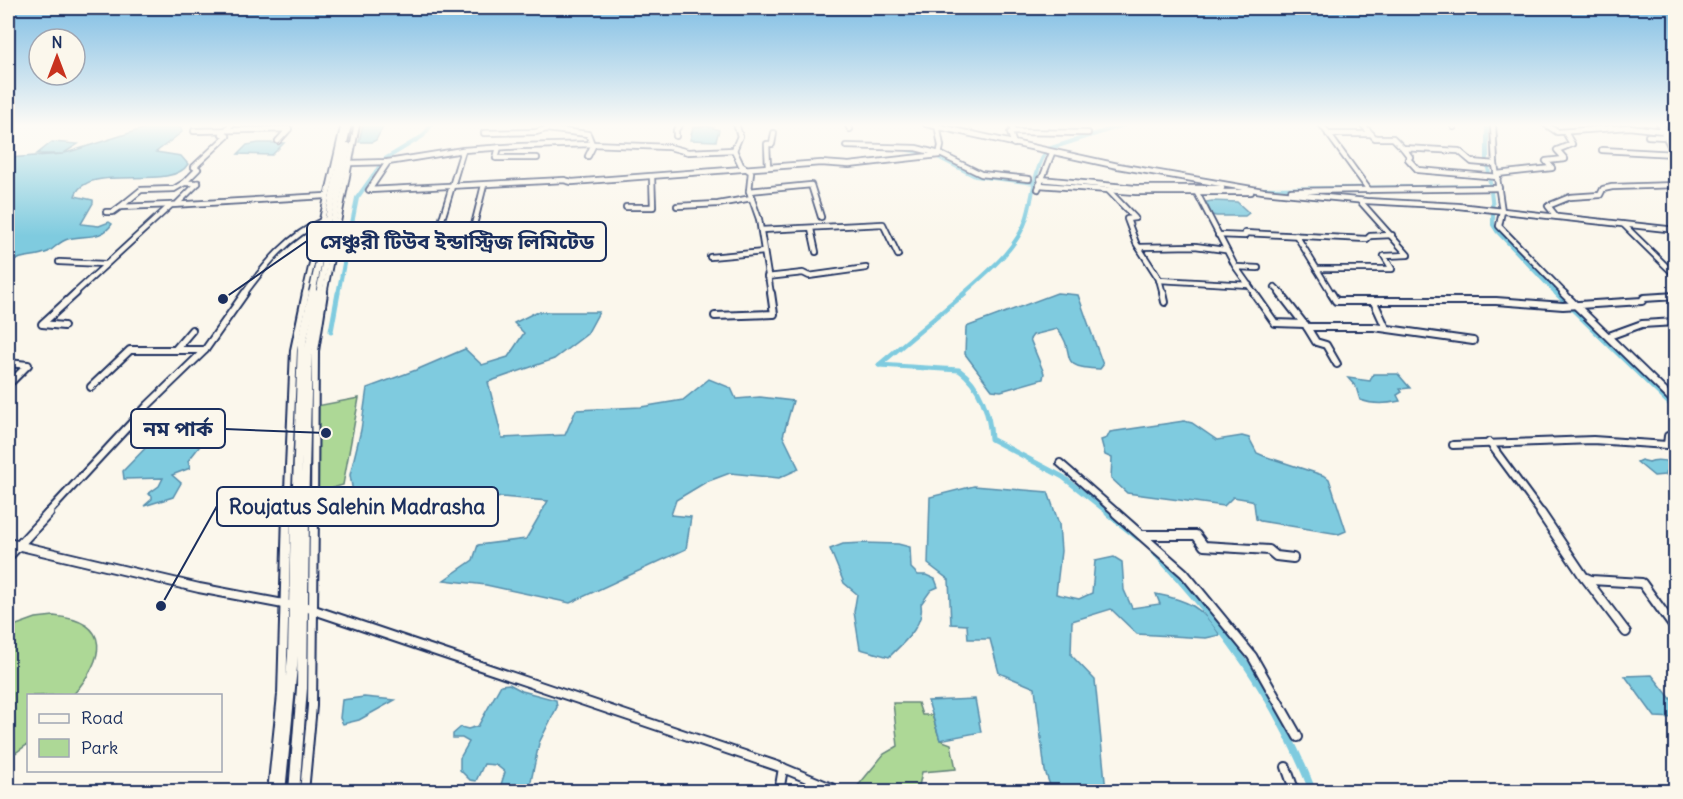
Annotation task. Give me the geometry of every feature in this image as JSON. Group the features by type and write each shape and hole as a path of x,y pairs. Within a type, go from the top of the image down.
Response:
{"main road":[{"path":"280,792 293,656 302,343 338,161"},
{"path":"294,792 308,608 305,444 308,353 347,161"}],"street":[{"path":"106,212 113,212 141,190 174,189 198,169 194,167 200,161"},
{"path":"272,792 282,695 283,604 294,350 325,220 326,196 336,161"},
{"path":"304,792 312,706 308,608 315,351 319,319 350,163 392,161"},
{"path":"441,219 459,161"},
{"path":"715,316 773,315 761,230 748,190 751,174 739,161"},
{"path":"768,161 768,167"},
{"path":"388,162 369,190 564,180 572,182 821,163 849,165 884,161"},
{"path":"954,161 981,174 1029,179"},
{"path":"1039,183 1048,161"},
{"path":"1097,161 1266,191 1359,201 1556,216 1676,231"},
{"path":"1348,161 1368,188"},
{"path":"1410,161 1418,170 1496,176 1552,168 1546,161"},
{"path":"1473,161 1493,164 1502,211 1499,226 1574,306 1676,403"},
{"path":"626,207 653,207 652,177"},
{"path":"178,203 188,190 198,183 184,183"},
{"path":"1039,183 1108,190 1197,193 1368,188 1497,188"},
{"path":"1039,183 1135,188 1225,188"},
{"path":"470,241 484,185"},
{"path":"748,190 811,185 821,217"},
{"path":"1556,216 1548,206 1550,203 1569,197 1600,195 1604,189 1612,187 1676,185"},
{"path":"1108,190 1135,218 1127,219 1139,247 1159,280 1165,302"},
{"path":"1197,193 1236,267 1275,323 1386,328 1473,341"},
{"path":"64,326 42,324 171,206 178,203 240,203 326,196"},
{"path":"677,206 718,204 752,198"},
{"path":"1317,269 1394,269 1384,256 1408,255 1359,201"},
{"path":"120,207 171,206"},
{"path":"8,557 148,405 206,350 255,280 284,244 325,220"},
{"path":"761,230 883,224 898,255"},
{"path":"1623,225 1676,276"},
{"path":"811,229 816,252"},
{"path":"1218,235 1245,236 1245,233 1367,239 1370,236 1392,235"},
{"path":"1296,235 1335,300 1496,301 1574,306 1676,296"},
{"path":"1139,247 1195,246 1226,250"},
{"path":"710,257 764,252"},
{"path":"59,262 106,264"},
{"path":"1236,267 1258,268"},
{"path":"767,277 803,273 809,276 866,268"},
{"path":"1159,280 1250,285"},
{"path":"1275,287 1289,302 1316,342 1326,345 1336,364"},
{"path":"1374,302 1386,328"},
{"path":"1608,336 1620,336 1631,327 1676,322"},
{"path":"175,350 192,330"},
{"path":"91,387 130,350 206,350"},
{"path":"8,363 28,365 12,381"},
{"path":"1453,445 1593,440 1667,445 1668,436 1676,437"},
{"path":"1489,442 1626,632"},
{"path":"1060,463 1184,573 1249,651 1298,737"},
{"path":"1141,535 1196,535 1204,546 1269,550 1276,556 1293,558"},
{"path":"8,543 199,588 294,606"},
{"path":"1587,579 1642,583 1676,630"},
{"path":"308,608 783,768 841,792"},
{"path":"1286,767 1295,792"},
{"path":"779,792 783,768"}],"green space":[{"path":"359,398 343,485 305,496 306,408"},
{"path":"54,616 87,626 95,634 98,644 96,656 84,682 74,694 27,694 27,745 8,758 8,628 36,618"},
{"path":"893,703 918,703 922,715 932,715 940,740 951,744 956,769 922,772 918,791 868,791 857,787 884,754 898,746"}],"water":[{"path":"8,161 186,161 188,164 179,172 165,176 111,178 95,180 82,186 75,196 93,200 93,203 81,224 99,226 109,222 112,224 108,229 97,235 65,240 48,252 23,257 8,265"},
{"path":"1206,202 1237,202 1249,213 1245,216 1212,215"},
{"path":"1057,293 1078,295 1103,365 1100,369 1077,366 1069,358 1066,345 1057,329 1033,335 1030,339 1044,373 1043,379 1001,391 992,390 965,354 966,327"},
{"path":"536,312 599,312 587,334 554,359 488,382 502,438 565,435 576,410 641,407 683,400 709,379 731,388 736,399 760,397 793,401 783,436 799,469 779,478 730,473 706,482 676,500 671,515 691,517 686,549 570,603 486,585 444,580 473,560 478,545 526,539 548,501 501,497 459,508 413,503 417,490 393,491 384,504 355,504 350,475 361,430 367,388 465,349 482,365 508,357 524,333 514,323"},
{"path":"1373,374 1398,374 1410,388 1400,389 1402,392 1397,395 1400,401 1380,404 1360,400 1356,387 1348,378 1370,381"},
{"path":"1184,421 1192,423 1217,440 1242,436 1249,438 1257,453 1325,476 1329,479 1346,531 1339,534 1260,521 1256,519 1254,503 1251,500 1233,497 1224,506 1127,493 1111,478 1112,458 1105,455 1101,440 1107,438 1110,432"},
{"path":"174,424 201,424 195,437 203,442 188,461 190,468 172,475 181,483 173,497 144,506 152,499 152,496 148,494 159,486 163,478 124,479 123,471 163,430"},
{"path":"1641,460 1670,462 1675,466 1670,466 1665,475 1654,476 1637,462"},
{"path":"974,486 1048,492 1059,524 1061,551 1056,594 1079,599 1092,593 1095,561 1114,557 1122,562 1124,590 1132,608 1160,604 1156,594 1177,599 1200,611 1220,635 1206,638 1137,634 1111,609 1072,621 1071,655 1095,680 1106,791 1052,791 1045,771 1035,688 999,673 990,639 968,639 967,625 951,624 949,580 928,564 930,497"},
{"path":"843,544 898,544 910,547 911,568 918,575 926,575 935,579 938,587 931,590 921,604 920,619 912,633 889,657 860,649 854,612 857,594 844,583 830,549"},
{"path":"1652,675 1675,704 1675,718 1655,717 1625,676"},
{"path":"509,684 522,691 556,700 557,707 539,743 529,791 499,791 505,772 496,765 484,764 476,781 470,780 460,770 460,758 469,742 462,738 453,738 453,734 461,727 468,729 478,726 501,685"},
{"path":"364,697 395,700 359,720 343,724 340,718 342,700"},
{"path":"975,699 981,732 940,740 928,701"}],"waterway":[{"path":"338,294 357,198 383,161"},
{"path":"946,161 975,176 1034,183"},
{"path":"1034,183 1041,161"},
{"path":"1487,161 1490,186"},
{"path":"963,294 1008,251 1015,241 1029,211 1034,183"},
{"path":"1056,183 1094,187"},
{"path":"1260,189 1490,186"},
{"path":"1490,186 1493,208"},
{"path":"1493,213 1493,225 1497,231 1557,294"},
{"path":"331,331 338,293"},
{"path":"965,293 879,365 959,370 973,383 983,401 989,420 991,439 1063,477 1110,514"},
{"path":"1557,294 1676,410"},
{"path":"1108,513 1138,537"},
{"path":"1154,551 1203,607 1246,664 1282,725 1313,792"}],"place":[{"name":"সেঞ্চুরী টিউব ইন্ডাস্ট্রিজ লিমিটেড","path":"223,299"},
{"name":"নম পার্ক","path":"326,433"},
{"name":"Roujatus Salehin Madrasha","path":"161,606"}]}
